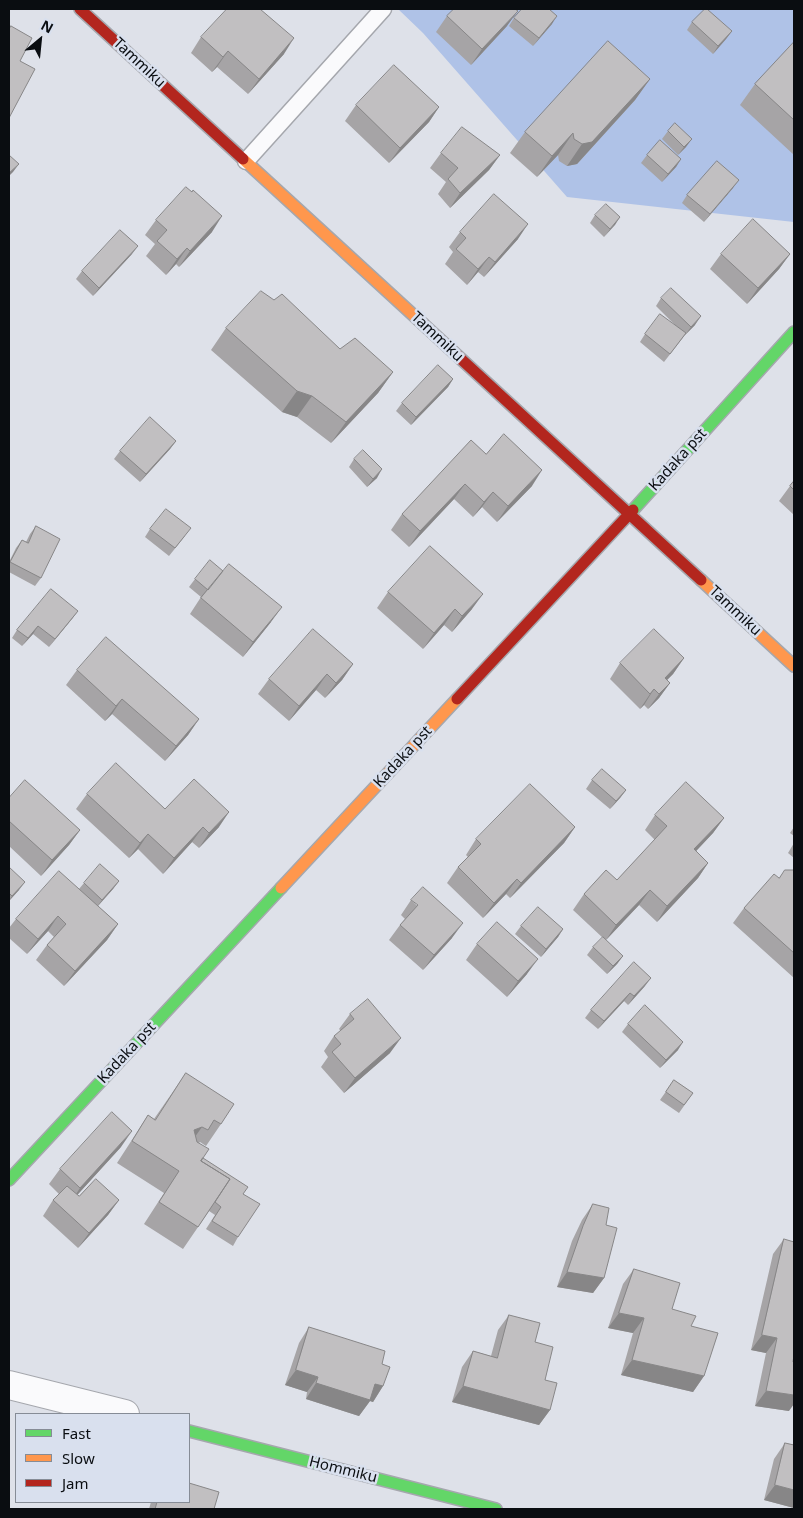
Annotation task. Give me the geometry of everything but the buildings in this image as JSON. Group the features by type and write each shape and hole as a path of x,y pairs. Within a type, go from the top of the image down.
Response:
{"street":[{"name":"Tammiku","path":"80,9 794,666"},
{"name":"Kadaka pst","path":"9,1180 630,514 794,332"},
{"path":"9,1385 121,1413"},
{"name":"Hommiku","path":"190,1431 496,1509"}],"lane":[{"path":"246,161 384,9"}],"shaded area":[{"path":"398,9 794,9 794,222 567,197 423,33"}],"traffic: fast":[{"path":"633,510 794,332"},
{"path":"9,1180 281,888"},
{"path":"190,1431 496,1509"}],"traffic: slow":[{"path":"243,159 423,324"},
{"path":"701,580 794,666"},
{"path":"281,888 457,699"}],"traffic: jam":[{"path":"80,9 243,159"},
{"path":"423,324 701,580"},
{"path":"457,699 633,510"}]}
